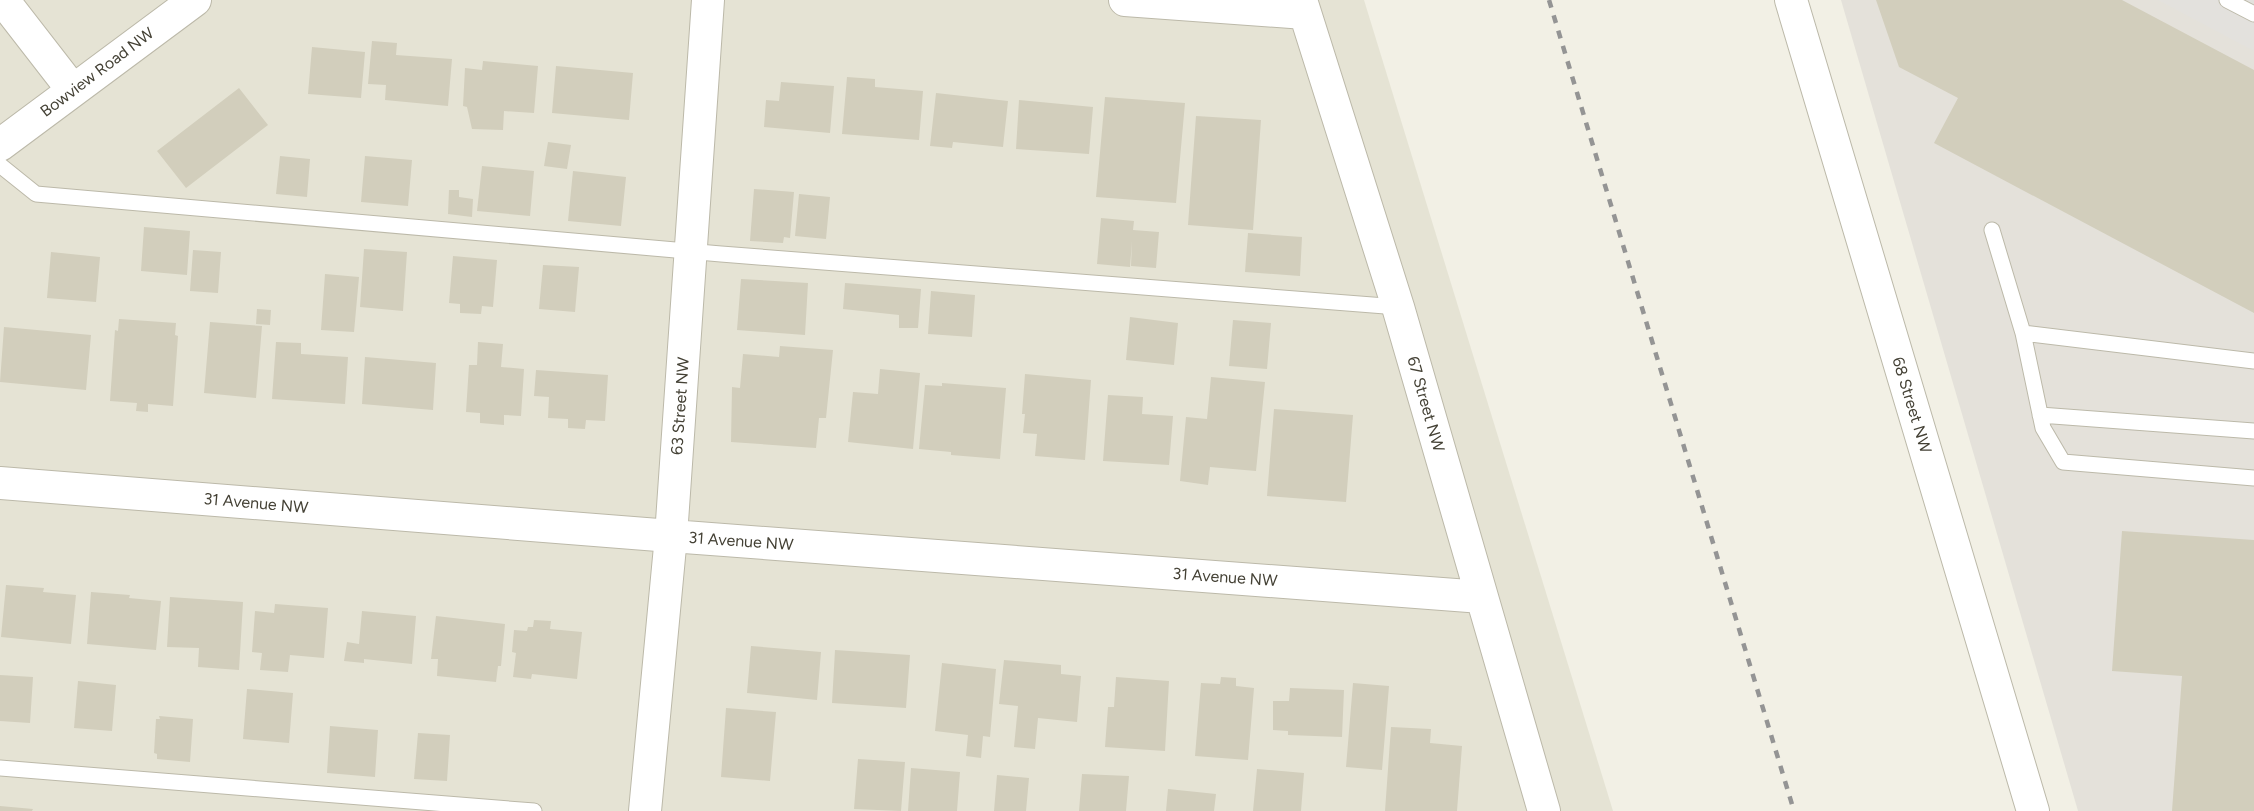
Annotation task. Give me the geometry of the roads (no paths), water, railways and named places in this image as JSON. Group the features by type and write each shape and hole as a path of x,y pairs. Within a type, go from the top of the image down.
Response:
{"street":[{"path":"3,0 72,89"},
{"name":"Bowview Road NW","path":"0,145 72,89 195,0"},
{"name":"63 Street NW","path":"645,811 671,536 708,0"},
{"path":"1125,0 1303,7"},
{"name":"68 Street NW","path":"1791,0 2033,811"},
{"name":"67 Street NW","path":"1303,7 1398,308 1544,811"},
{"name":"31 Avenue NW","path":"0,483 1482,597"}],"lane":[{"path":"2227,0 2254,14"},
{"path":"0,165 36,194 692,251 1398,308"},
{"path":"1992,230 2023,333 2043,428 2063,462 2254,478"},
{"path":"2023,333 2254,361"},
{"path":"2040,415 2254,431"},
{"path":"0,768 534,811"}],"railway":[{"path":"1549,0 1794,811"}]}
